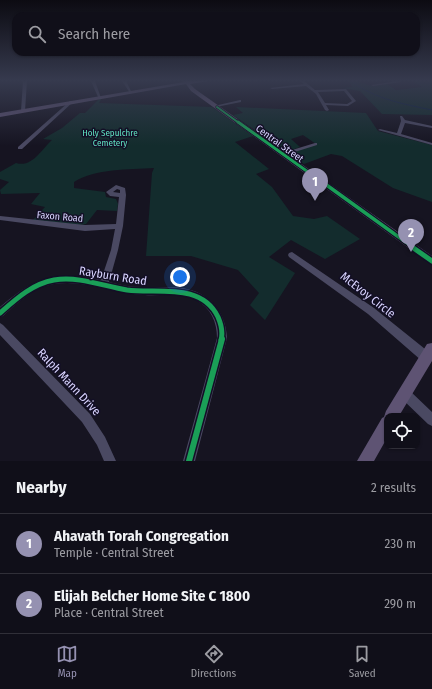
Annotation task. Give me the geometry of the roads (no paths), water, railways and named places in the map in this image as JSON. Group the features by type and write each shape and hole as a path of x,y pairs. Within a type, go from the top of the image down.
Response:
{"main road":[{"path":"0,115 68,103"},
{"name":"Central Street","path":"211,103 432,261"},
{"path":"393,413 429,353"},
{"path":"365,461 384,428"}],"street":[{"path":"23,111 24,103"},
{"path":"20,148 70,103"},
{"path":"216,106 237,103"},
{"path":"327,110 324,104 346,105 353,103"},
{"path":"399,135 402,119 432,127"},
{"path":"380,130 432,144"},
{"path":"282,154 315,144"},
{"path":"104,285 114,253 123,195"},
{"name":"Faxon Road","path":"0,218 85,228 119,226"},
{"name":"McEvoy Circle","path":"292,255 429,353"},
{"name":"Rayburn Road","path":"0,313 31,288 41,283 66,279 138,291 192,294 209,305 219,317 222,330 220,348 189,461"},
{"name":"Ralph Mann Drive","path":"0,328 86,418 101,441 110,461"},
{"path":"405,394 432,420"}],"waterway":[{"path":"398,103 432,110"}],"place":[{"name":"Ahavath Torah Congregation","path":"315,201"},
{"name":"Elijah Belcher Home Site C 1800","path":"411,252"}],"park label":[{"name":"Holy Sepulchre Cemetery","path":"110,138"}]}
